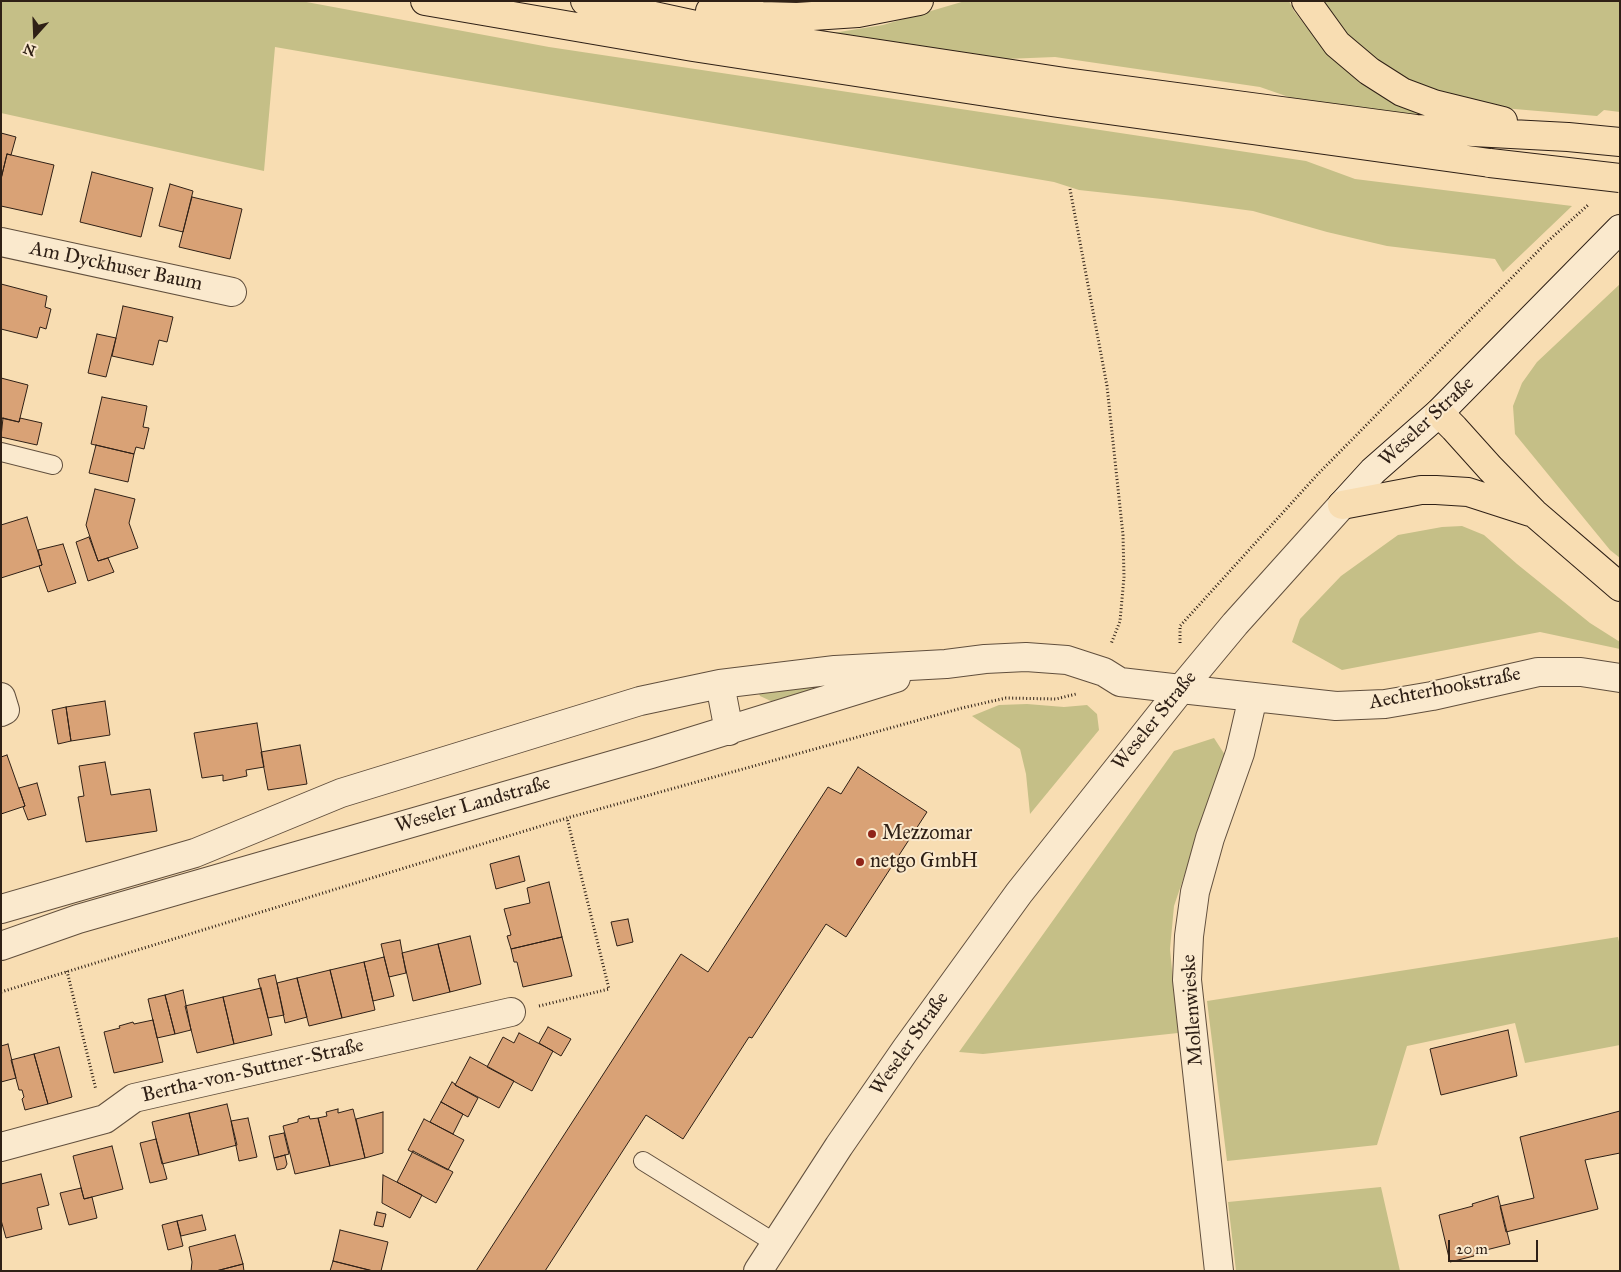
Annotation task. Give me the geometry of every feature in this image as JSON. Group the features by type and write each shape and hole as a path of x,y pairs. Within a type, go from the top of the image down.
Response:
{"highway":[{"path":"425,1 713,50 1058,103 1490,164 1620,178"},
{"path":"585,1 714,29 1084,84 1416,129 1568,137 1620,142"},
{"path":"631,1 762,16 797,17 858,13 919,1"},
{"path":"1306,1 1337,44 1369,71 1402,92 1434,104 1568,137"},
{"path":"1440,413 1534,513 1620,587"},
{"path":"1342,505 1421,490 1452,490 1468,492 1534,513"}],"street":[{"name":"Weseler Straße","path":"758,1271 839,1146 906,1049 1019,893 1181,688 1373,471 1440,413 1620,229"},
{"name":"Am Dyckhuser Baum","path":"1,242 232,292"},
{"name":"Weseler Landstraße","path":"1,909 195,853 360,788 640,701 720,684 835,670 946,664 1026,657 1067,660 1098,670 1120,682 1181,688"},
{"name":"Weseler Landstraße","path":"1,946 78,919 729,731 870,685 946,664"},
{"name":"Aechterhookstraße","path":"1181,688 1336,706 1385,704 1432,696 1538,672 1581,672 1620,678"},
{"path":"720,684 729,731"},
{"path":"1,697 5,710 1,712"},
{"name":"Mollenwieske","path":"1219,1271 1187,980 1189,936 1195,892 1210,838 1240,753 1253,697"},
{"name":"Bertha-von-Suttner-Straße","path":"1,1147 104,1119 134,1098 511,1012"}],"lane":[{"path":"1,452 53,465"},
{"path":"643,1161 775,1243"}],"path":[{"path":"1,992 567,818 962,708 1006,698 1056,699 1075,695 1098,670 1113,642 1120,621 1124,577 1123,535 1107,386 1070,189"},
{"path":"1180,644 1180,626 1311,482 1547,242 1591,202"},
{"path":"511,1012 608,989 567,818"},
{"path":"67,971 104,1119"}],"shaded area":[{"path":"1,1 301,1 549,47 1306,161 1355,179 1572,206 1503,272 1495,259 1387,246 1327,232 1253,211 1079,190 1054,182 275,47 264,171 1,113"},
{"path":"965,1 1289,1 1294,11 1330,57 1378,94 1427,118 1306,103 1260,87 1055,57 981,60 820,35 883,25"},
{"path":"1321,1 1620,1 1620,112 1604,110 1597,116 1479,106 1430,91 1383,67 1339,28"},
{"path":"1620,284 1620,558 1610,550 1515,434 1513,406 1522,383 1537,362"},
{"path":"1462,526 1484,535 1590,623 1620,642 1620,649 1540,632 1342,670 1292,642 1300,619 1341,576 1398,535 1442,527"},
{"path":"837,679 840,686 773,702 760,696 757,689"},
{"path":"1027,704 1064,707 1087,705 1097,714 1099,730 1030,814 1026,774 1020,749 972,716 999,705"},
{"path":"1214,738 1225,755 1174,906 1170,949 1178,1033 983,1054 959,1052 1174,751"},
{"path":"1618,937 1620,946 1620,1045 1525,1063 1515,1023 1407,1046 1377,1145 1227,1161 1207,1001"},
{"path":"1381,1187 1400,1271 1236,1271 1228,1202"}],"building":[{"path":"1,133 16,137 11,155 7,154 1,179"},
{"path":"7,154 54,165 42,215 1,206 1,179"},
{"path":"92,172 153,188 141,237 80,222"},
{"path":"170,184 193,191 183,232 159,226"},
{"path":"192,197 242,209 230,259 179,247"},
{"path":"1,284 47,296 45,307 51,309 46,329 40,327 37,338 1,329"},
{"path":"123,306 173,317 167,342 159,340 153,365 112,356"},
{"path":"97,334 116,338 106,377 88,373"},
{"path":"1,378 28,385 19,422 1,418"},
{"path":"102,397 147,406 143,427 149,428 144,449 136,447 134,454 91,444"},
{"path":"3,418 19,422 20,418 42,423 37,445 1,437"},
{"path":"96,445 134,454 128,482 89,473"},
{"path":"95,489 135,499 129,523 138,548 98,561 86,525"},
{"path":"27,517 42,565 1,578 1,525"},
{"path":"89,537 98,561 108,558 114,572 88,581 76,542"},
{"path":"63,544 76,583 48,592 39,566 42,565 38,550"},
{"path":"105,701 110,735 71,741 66,707"},
{"path":"66,707 71,741 58,744 52,710"},
{"path":"257,723 264,767 246,770 247,776 223,781 223,775 202,778 194,733"},
{"path":"300,745 307,784 268,790 261,752"},
{"path":"7,755 25,806 1,814 1,757"},
{"path":"105,762 111,795 150,789 157,831 86,842 78,797 84,796 79,766"},
{"path":"858,767 927,812 846,937 826,924 752,1038 749,1037 683,1139 646,1115 545,1271 476,1271 681,954 708,972 828,787 841,794"},
{"path":"37,783 46,815 28,820 19,788"},
{"path":"519,856 525,881 496,889 490,864"},
{"path":"549,882 562,937 511,949 507,936 511,935 504,909 530,903 527,888"},
{"path":"628,919 633,942 617,946 611,922"},
{"path":"470,936 481,984 450,992 438,944"},
{"path":"562,937 572,976 523,987 517,962 514,962 511,949"},
{"path":"400,940 406,973 389,977 381,944"},
{"path":"438,944 450,992 413,1001 402,953"},
{"path":"384,957 394,996 373,1001 364,962"},
{"path":"364,962 375,1010 342,1018 330,970"},
{"path":"330,970 342,1018 309,1026 297,978"},
{"path":"275,975 284,1015 268,1018 258,979"},
{"path":"297,978 307,1017 285,1023 277,983"},
{"path":"261,988 272,1035 234,1044 223,997"},
{"path":"183,990 191,1030 175,1034 165,995"},
{"path":"165,995 175,1034 157,1038 148,999"},
{"path":"223,997 234,1044 197,1053 185,1006"},
{"path":"153,1020 163,1062 114,1073 104,1032 133,1022 134,1024"},
{"path":"548,1027 571,1039 561,1056 539,1043"},
{"path":"1508,1030 1517,1076 1441,1095 1430,1049"},
{"path":"519,1033 553,1051 532,1091 487,1067 503,1037 514,1043"},
{"path":"8,1044 16,1078 1,1082 1,1046"},
{"path":"59,1047 72,1097 48,1104 34,1054"},
{"path":"34,1054 48,1104 25,1110 22,1099 24,1097 22,1090 19,1090 11,1060"},
{"path":"470,1057 514,1081 499,1108 455,1085"},
{"path":"452,1082 478,1098 468,1117 441,1102"},
{"path":"441,1102 463,1114 453,1134 430,1122"},
{"path":"227,1104 237,1145 199,1155 189,1113"},
{"path":"338,1109 338,1113 353,1109 365,1158 330,1166 318,1118 327,1116 326,1112"},
{"path":"1620,1111 1620,1153 1585,1160 1598,1209 1506,1232 1500,1206 1534,1198 1520,1137"},
{"path":"383,1112 383,1153 365,1158 356,1119"},
{"path":"189,1113 199,1155 162,1164 152,1122"},
{"path":"309,1116 310,1119 318,1118 330,1166 295,1174 283,1126 298,1122 298,1119"},
{"path":"248,1118 257,1157 239,1161 231,1121"},
{"path":"424,1119 464,1140 448,1170 408,1150"},
{"path":"284,1133 289,1154 274,1158 269,1136"},
{"path":"156,1139 167,1179 150,1183 140,1143"},
{"path":"112,1146 123,1189 84,1199 73,1156"},
{"path":"413,1151 453,1172 436,1203 397,1182"},
{"path":"285,1155 287,1164 285,1168 277,1170 274,1158"},
{"path":"41,1174 49,1205 37,1208 42,1229 6,1238 1,1220 1,1184"},
{"path":"383,1175 422,1195 410,1218 382,1203"},
{"path":"81,1188 84,1199 92,1197 97,1218 69,1225 60,1193"},
{"path":"1498,1196 1510,1244 1474,1253 1474,1256 1450,1262 1439,1215 1473,1206 1472,1204"},
{"path":"377,1212 386,1214 383,1227 374,1225"},
{"path":"202,1215 206,1230 181,1236 177,1221"},
{"path":"177,1221 183,1246 168,1250 162,1225"},
{"path":"340,1230 388,1242 381,1271 373,1271 333,1261"},
{"path":"235,1235 243,1264 216,1271 191,1271 192,1262 189,1247"},
{"path":"333,1261 373,1271 330,1271"},
{"path":"243,1264 244,1271 216,1271"}],"place":[{"name":"Mezzomar","path":"872,834"},
{"name":"netgo GmbH","path":"860,862"}]}
